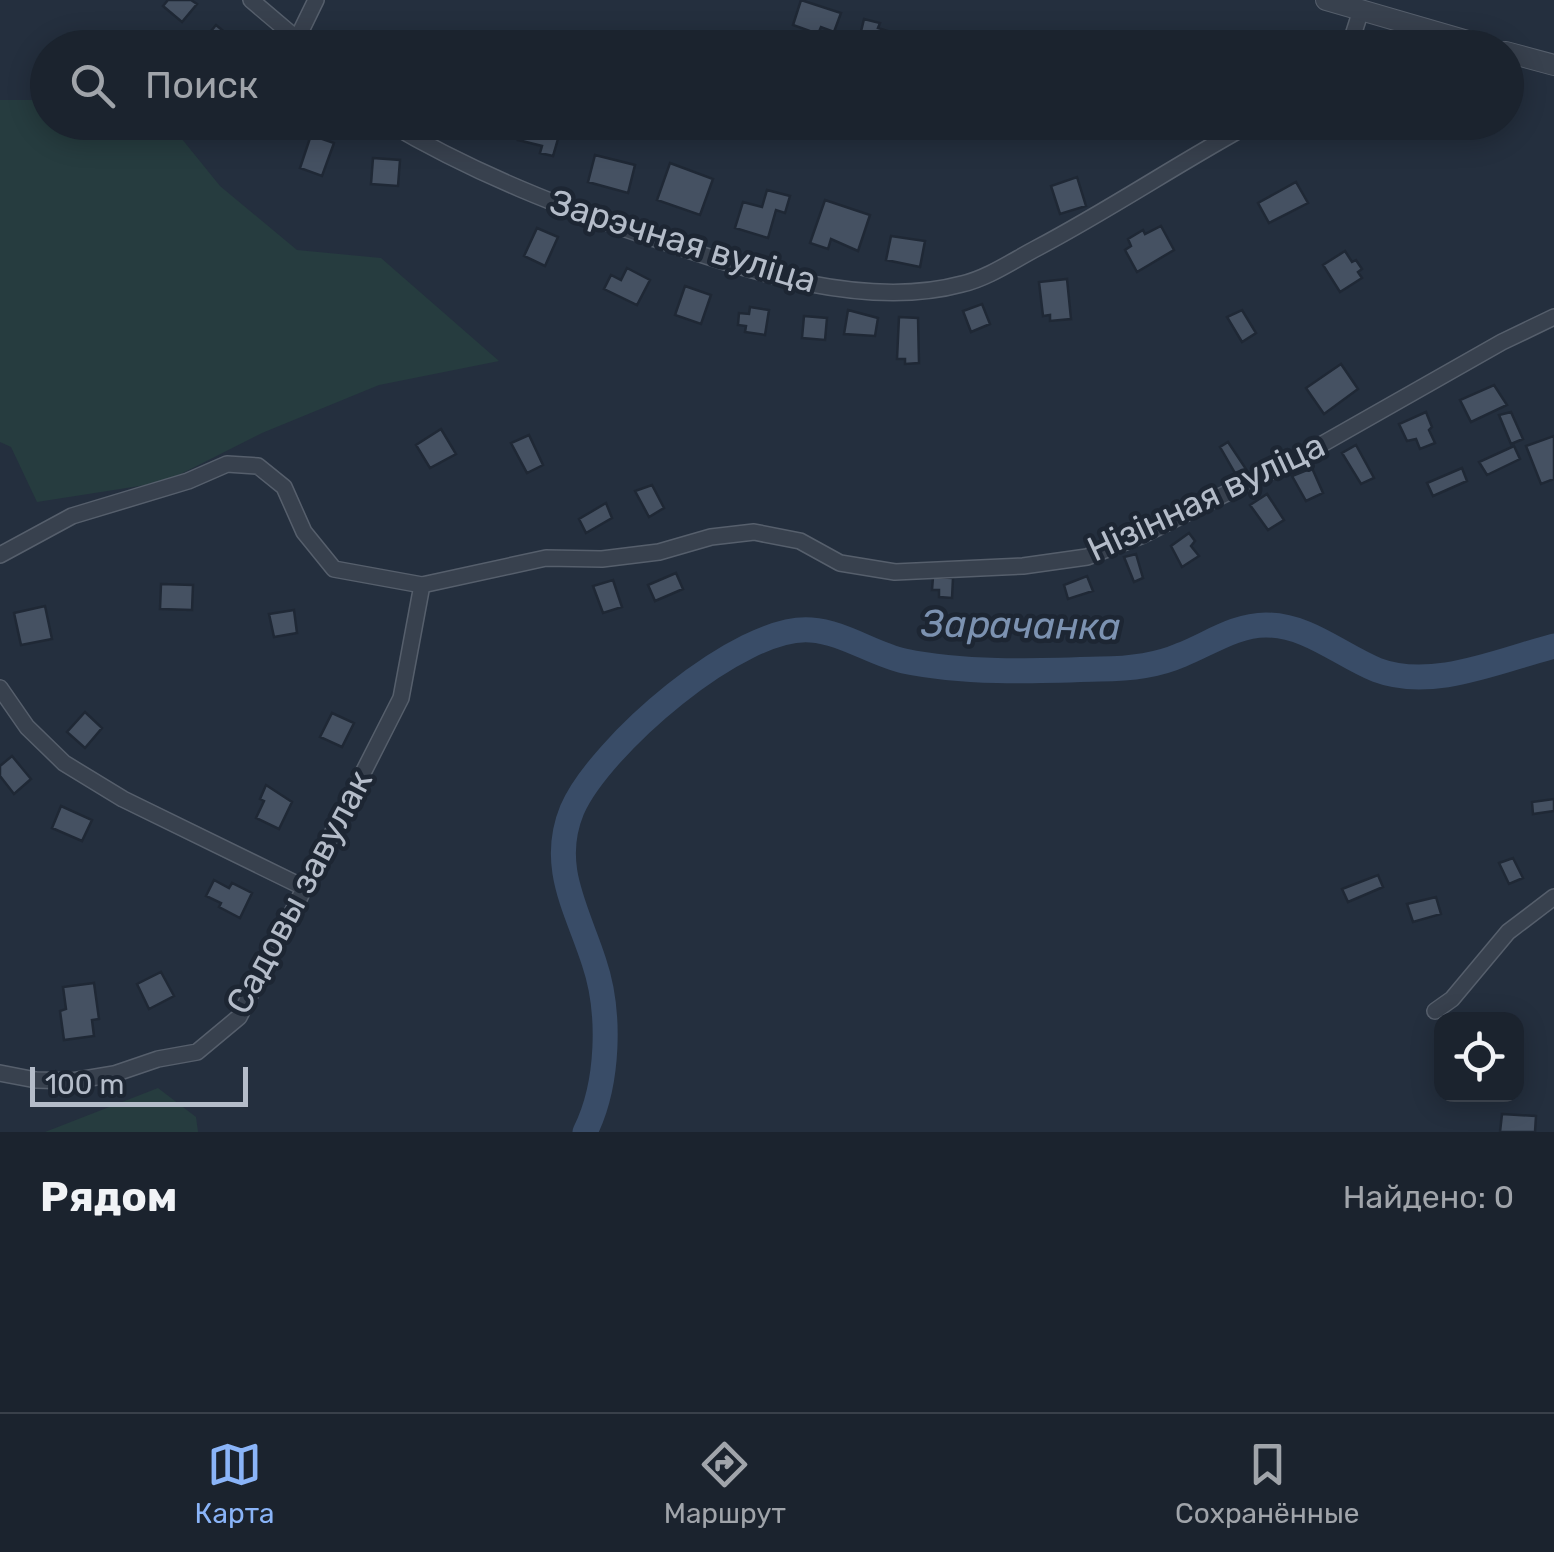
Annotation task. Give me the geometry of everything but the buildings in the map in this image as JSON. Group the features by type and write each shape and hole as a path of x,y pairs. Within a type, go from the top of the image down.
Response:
{"street":[{"path":"252,0 285,30"},
{"path":"304,30 316,0"},
{"path":"1326,0 1430,30"},
{"path":"1355,30 1361,10"},
{"path":"1524,57 1554,66"},
{"name":"Зарэчная вуліца","path":"420,140 488,177 566,209 698,254 806,284 905,291 963,284 1098,216 1224,140"},
{"name":"Нізінная вуліца","path":"422,585 546,558 602,560 754,532 800,541 840,563 895,572 1023,566 1087,557 1143,535 1303,455 1554,316"},
{"path":"0,555 72,516 188,481 227,464 258,466 284,487 304,532 334,569 422,585"},
{"name":"Садовы завулак","path":"0,1073 72,1081 114,1074 158,1059 198,1052 239,1017 401,698 422,585"},
{"path":"0,688 27,727 64,764 123,799 303,887"},
{"path":"1435,1011 1452,999 1508,932 1554,898"}],"green space":[{"path":"0,100 30,100 30,140 183,140 220,186 297,250 381,258 499,361 379,385 262,433 165,482 37,502 11,447 0,442"},
{"path":"158,1088 196,1117 198,1132 45,1132"}],"waterway":[{"name":"Зарачанка","path":"585,1132 599,1092 605,1025 594,962 564,869 563,850 572,810 611,754 641,724 711,668 748,647 781,633 811,630 835,635 892,658 928,665 1002,671 1110,669 1162,662 1233,632 1266,625 1310,635 1377,670 1420,677 1466,671 1554,646"}]}
